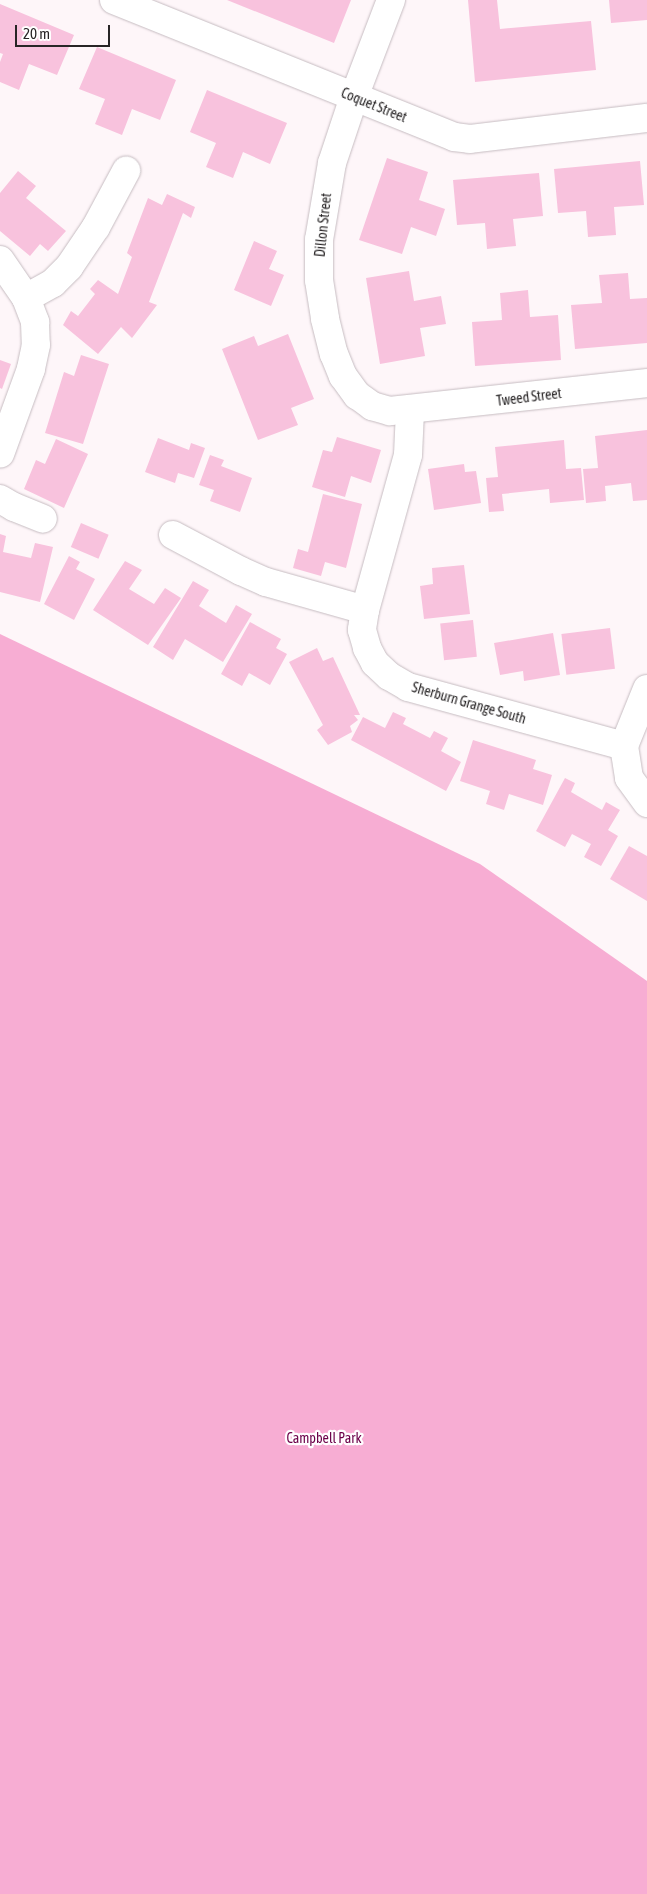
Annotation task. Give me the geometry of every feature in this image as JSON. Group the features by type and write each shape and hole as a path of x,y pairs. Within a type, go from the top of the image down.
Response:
{"street":[{"name":"Coquet Street","path":"114,0 454,136 470,138 647,118"},
{"name":"Dillon Street","path":"392,0 354,97 332,163 318,240 319,280 325,319 334,354 343,376 357,395 372,406 390,411 410,410"},
{"path":"26,298 54,283 69,267 96,227 126,171"},
{"path":"0,260 26,298 35,322 36,345 31,369 0,454"},
{"name":"Tweed Street","path":"410,410 647,383"},
{"name":"Sherburn Grange South","path":"410,410 408,455 365,610 362,630 367,648 375,663 389,676 408,687 624,746"},
{"path":"0,499 43,519"},
{"path":"173,535 266,582 365,610"},
{"path":"647,689 624,746 629,778 647,803"}],"green space":[{"name":"Campbell Park","path":"0,634 480,864 647,981 647,1894 0,1894"}],"building":[{"path":"227,0 351,0 334,43"},
{"path":"468,0 497,0 500,29 591,21 596,70 475,82"},
{"path":"609,0 647,0 647,20 611,23"},
{"path":"0,4 74,35 57,75 29,64 19,90 0,82 0,62 3,54 0,53"},
{"path":"97,47 176,80 160,120 132,109 122,135 95,124 105,99 79,89"},
{"path":"207,90 287,123 270,164 243,152 233,178 206,167 216,143 190,132"},
{"path":"387,158 428,172 419,200 445,209 436,236 411,227 402,254 359,240"},
{"path":"640,161 644,205 614,207 616,235 588,237 586,211 558,213 554,169"},
{"path":"18,171 36,186 26,198 66,231 48,251 40,244 30,256 0,231 0,193"},
{"path":"539,173 543,216 513,219 516,246 487,249 485,223 457,225 453,180"},
{"path":"167,194 195,207 191,218 183,213 149,302 157,305 132,338 121,327 98,354 63,325 71,311 78,316 95,294 90,289 98,280 118,294 132,257 127,253 148,198 162,205"},
{"path":"254,241 277,251 269,269 284,275 271,306 234,290"},
{"path":"409,271 414,301 441,296 446,324 420,328 425,356 380,364 366,278"},
{"path":"628,273 630,299 647,298 647,343 575,349 571,305 602,303 599,275"},
{"path":"528,290 530,317 558,315 561,360 475,366 472,322 502,320 500,293"},
{"path":"288,334 314,399 291,408 298,425 258,440 222,349 254,336 258,346"},
{"path":"81,355 109,364 83,444 45,433 64,372 74,376"},
{"path":"0,360 11,364 2,389 0,388"},
{"path":"647,430 647,500 633,501 631,483 605,486 606,501 586,503 583,469 598,468 595,436"},
{"path":"337,437 381,450 371,483 351,476 345,497 312,487 323,450 332,452"},
{"path":"158,438 189,450 191,443 205,448 194,478 178,473 175,483 145,472"},
{"path":"56,439 88,454 64,508 24,489 36,460 45,464"},
{"path":"564,440 566,469 581,468 584,500 550,503 549,489 502,494 504,511 489,512 486,478 498,477 495,447"},
{"path":"210,455 224,460 221,466 252,478 240,512 210,501 214,490 199,485"},
{"path":"464,464 465,472 476,471 481,503 434,510 428,469"},
{"path":"323,494 362,504 346,568 325,562 321,576 293,568 298,549 308,552"},
{"path":"81,523 109,535 98,559 71,547"},
{"path":"0,534 6,536 3,552 31,558 35,543 53,547 40,602 0,592"},
{"path":"69,556 80,562 76,569 95,579 74,620 44,604"},
{"path":"125,561 142,570 129,589 154,604 165,588 181,598 148,645 93,610"},
{"path":"464,565 470,614 424,619 420,586 433,584 432,568"},
{"path":"193,581 209,590 199,606 226,623 236,605 252,614 223,662 185,639 173,660 153,647"},
{"path":"473,620 477,657 444,660 440,623"},
{"path":"250,622 281,639 276,648 287,654 270,685 249,673 242,686 221,674"},
{"path":"610,628 615,669 566,675 561,634"},
{"path":"553,633 560,675 524,681 523,671 500,675 494,643"},
{"path":"317,648 323,661 333,657 360,715 354,715 358,720 350,726 352,732 328,745 317,730 323,725 289,662"},
{"path":"393,712 406,718 403,724 430,738 434,731 448,738 441,751 461,762 446,791 351,740 363,717 385,728"},
{"path":"473,740 536,760 533,769 552,775 543,805 509,794 504,810 486,804 490,791 460,781"},
{"path":"565,778 575,783 571,792 602,810 606,802 620,810 608,830 618,836 601,866 584,857 591,844 572,834 565,847 536,831"},
{"path":"629,846 647,856 647,901 610,879"}]}
